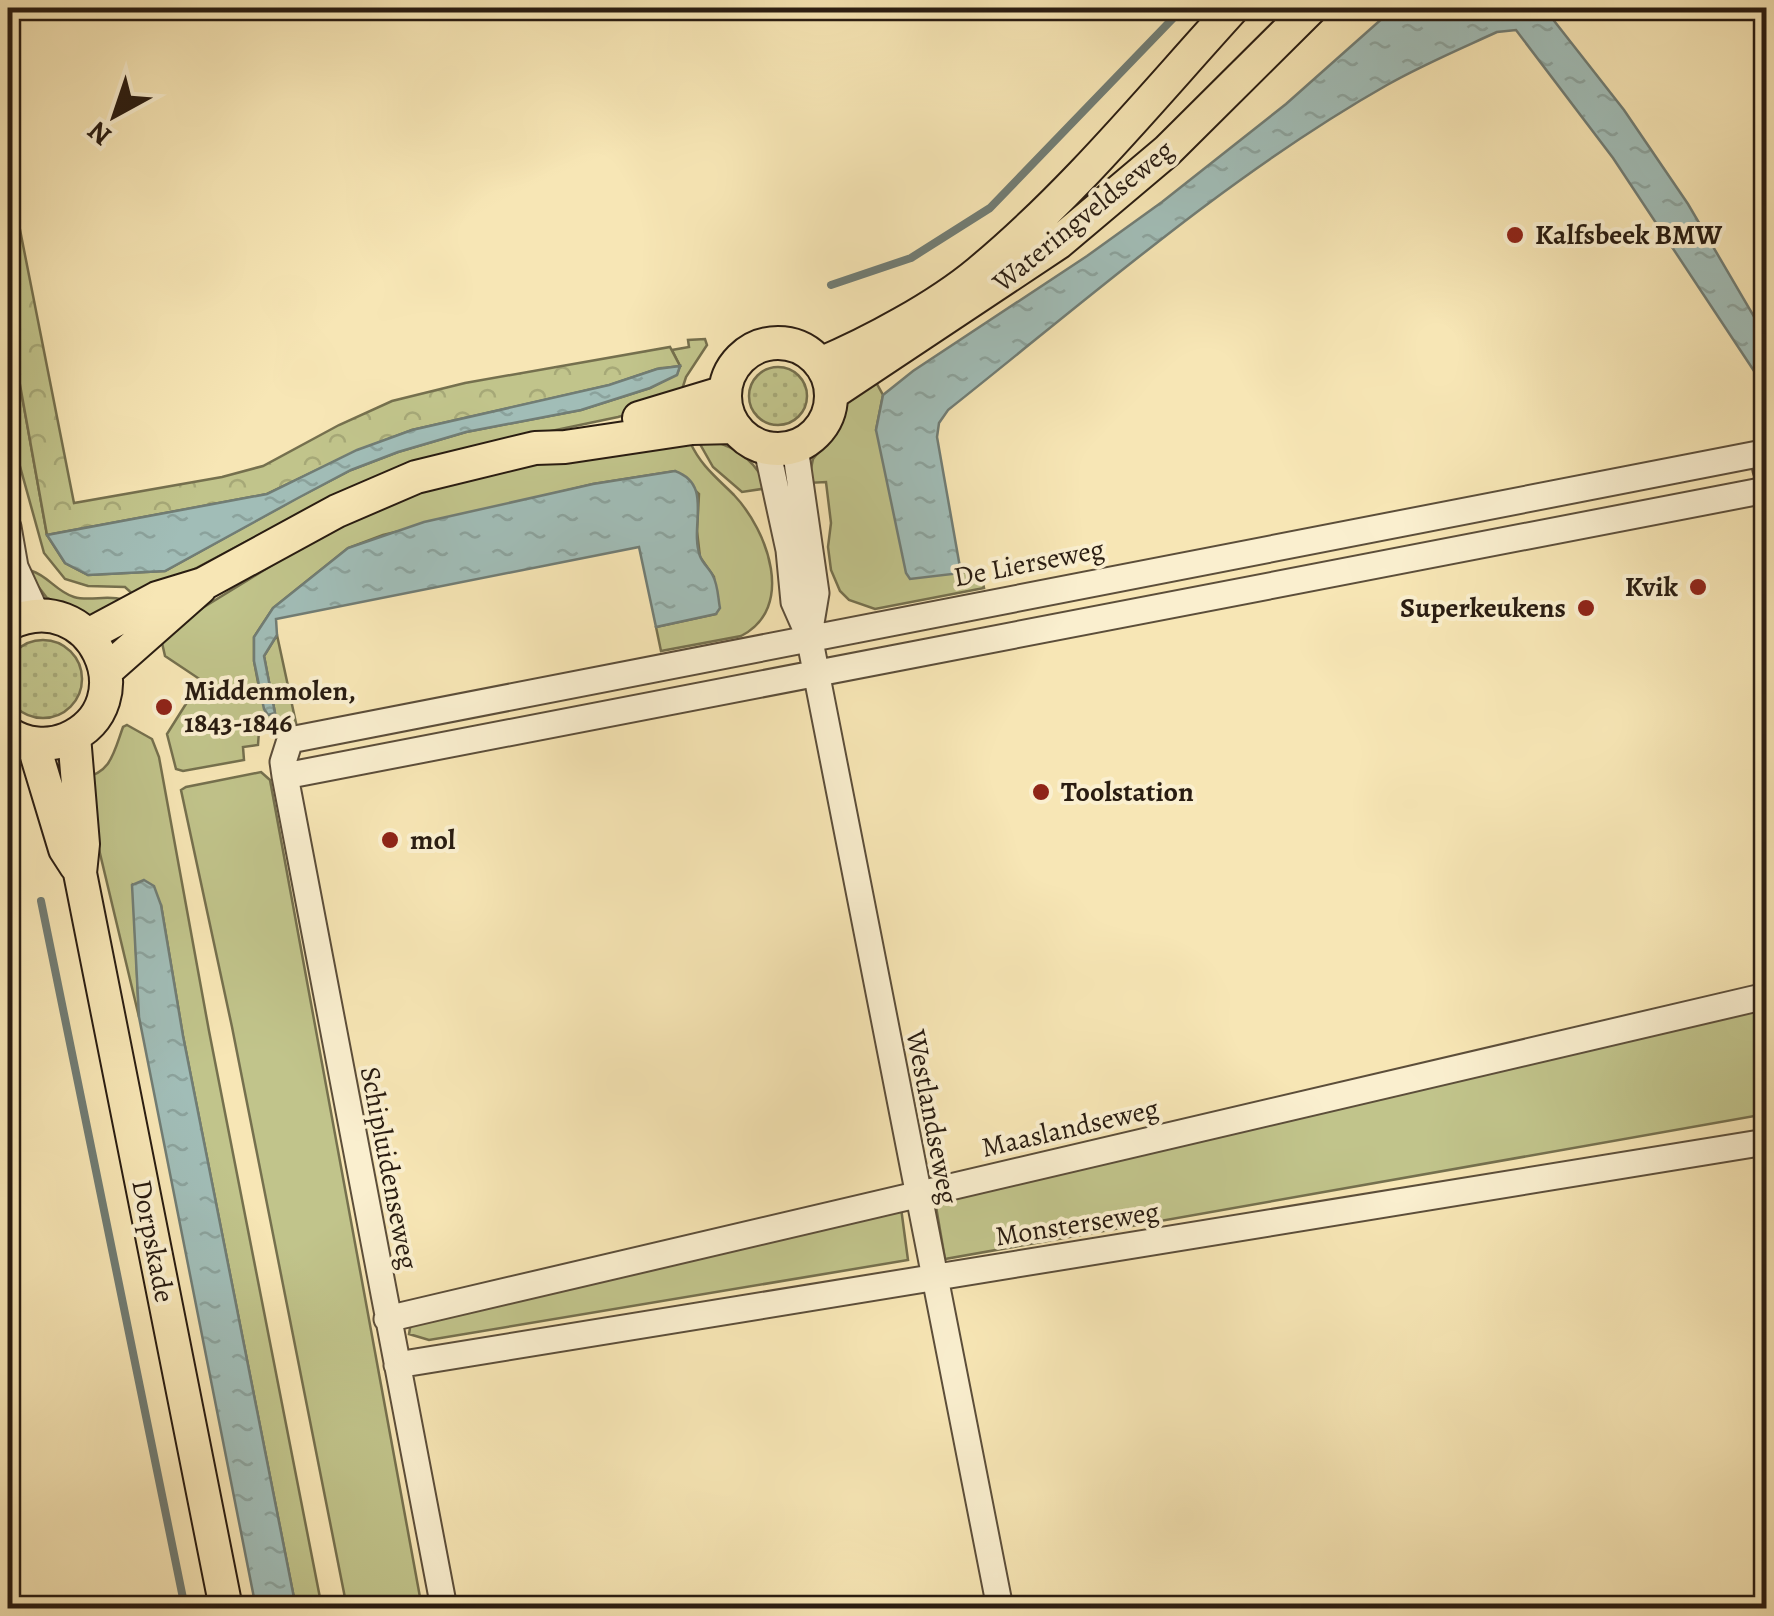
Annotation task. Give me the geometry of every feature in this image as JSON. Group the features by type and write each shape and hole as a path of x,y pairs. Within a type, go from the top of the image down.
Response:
{"main road":[{"name":"Wateringveldseweg","path":"826,379 859,348 976,275 1056,204 1233,8"},
{"name":"Wateringveldseweg","path":"826,379 1058,243 1168,151 1311,8"},
{"path":"766,344 798,346 826,379 830,411 810,439 781,448 744,437 734,427 725,392 735,366 749,352 766,344"},
{"path":"535,448 564,434 625,422 725,392"},
{"path":"88,635 156,598 203,584 337,511 416,477 535,448 692,428 734,427"},
{"path":"106,671 203,584"},
{"path":"20,738 47,744 74,736 96,714 106,686 100,651 88,635 56,616 22,620"},
{"name":"Dorpskade","path":"74,736 84,844 80,873"},
{"name":"Dorpskade","path":"20,738 66,849 80,873 226,1608"}],"street":[{"name":"Westlandseweg","path":"781,448 794,602 808,636 1000,1608"},
{"name":"De Lierseweg","path":"290,740 808,636 1763,453 1766,470"},
{"path":"284,776 1766,490"},
{"path":"8,527 22,620"},
{"name":"Schipluidenseweg","path":"290,740 283,762 284,776 444,1608"},
{"name":"Maaslandseweg","path":"388,1319 1766,996"},
{"name":"Monsterseweg","path":"396,1364 1766,1142"}],"green space":[{"path":"8,169 74,503 263,466 392,401 465,383 670,347 680,366 412,430 267,494 47,535 8,318"},
{"path":"8,318 47,535 65,563 88,575 165,571 351,470 466,432 581,410 650,388 677,374 680,366 672,350 689,347 688,340 705,339 707,345 686,377 679,399 383,474 138,599 125,587 88,586 65,579 44,553 8,423"},
{"path":"778,367 799,375 807,396 799,417 778,425 757,417 749,396 757,375"},
{"path":"872,375 883,395 876,430 961,573 980,568 984,588 875,609 849,600 840,591 831,570 828,547 831,523 826,482 808,483 813,459 832,435 847,398"},
{"path":"696,437 740,453 768,488 742,492 713,467"},
{"path":"690,442 704,465 746,510 766,548 772,589 768,607 758,623 741,636 661,651 656,627 716,614 714,577 700,557 699,494 675,471 593,484 383,535 348,548 273,608 254,637 260,693 275,713 264,656 277,635 296,723 259,731 258,745 243,747 244,760 176,769 167,734 201,680 165,656 160,634 352,516 403,494 490,471"},
{"path":"32,571 74,597 123,600 99,616 83,615 47,598 27,572"},
{"path":"43,640 71,651 82,679 71,707 43,718 15,707 4,679 15,651"},
{"path":"127,725 152,739 159,757 322,1608 296,1608 183,1036 161,905 133,885 139,1017 82,778 105,767"},
{"path":"261,772 270,780 422,1608 347,1608 181,790"},
{"path":"1766,1007 1766,1114 945,1259 934,1195"},
{"path":"899,1193 908,1260 429,1340 409,1334 412,1316"}],"water":[{"path":"1394,8 1544,8 1624,110 1688,204 1766,337 1766,389 1613,158 1516,30 1497,32 1387,85 1272,158 1161,239 948,410 939,423 937,437 961,573 910,579 876,430 883,395 1162,202 1286,104"},
{"path":"680,366 677,375 650,388 581,410 466,432 351,470 165,571 88,575 65,563 47,535 267,494 357,450 412,430"},
{"path":"675,471 687,477 697,496 697,544 716,583 720,608 716,614 656,627 639,547 276,619 277,635 264,656 275,713 268,715 264,709 254,661 254,637 273,608 348,548 424,522 593,484"},
{"path":"144,880 154,886 161,905 183,1036 296,1608 256,1608 139,1017 132,885"}],"waterway":[{"path":"831,285 911,258 990,208 1183,8"},
{"path":"41,901 185,1608"}],"place":[{"name":"Kalfsbeek BMW","path":"1515,235"},
{"name":"Kvik","path":"1698,587"},
{"name":"Superkeukens","path":"1586,608"},
{"name":"Middenmolen, 1843-1846","path":"164,707"},
{"name":"Toolstation","path":"1041,792"},
{"name":"mol","path":"390,840"}]}
